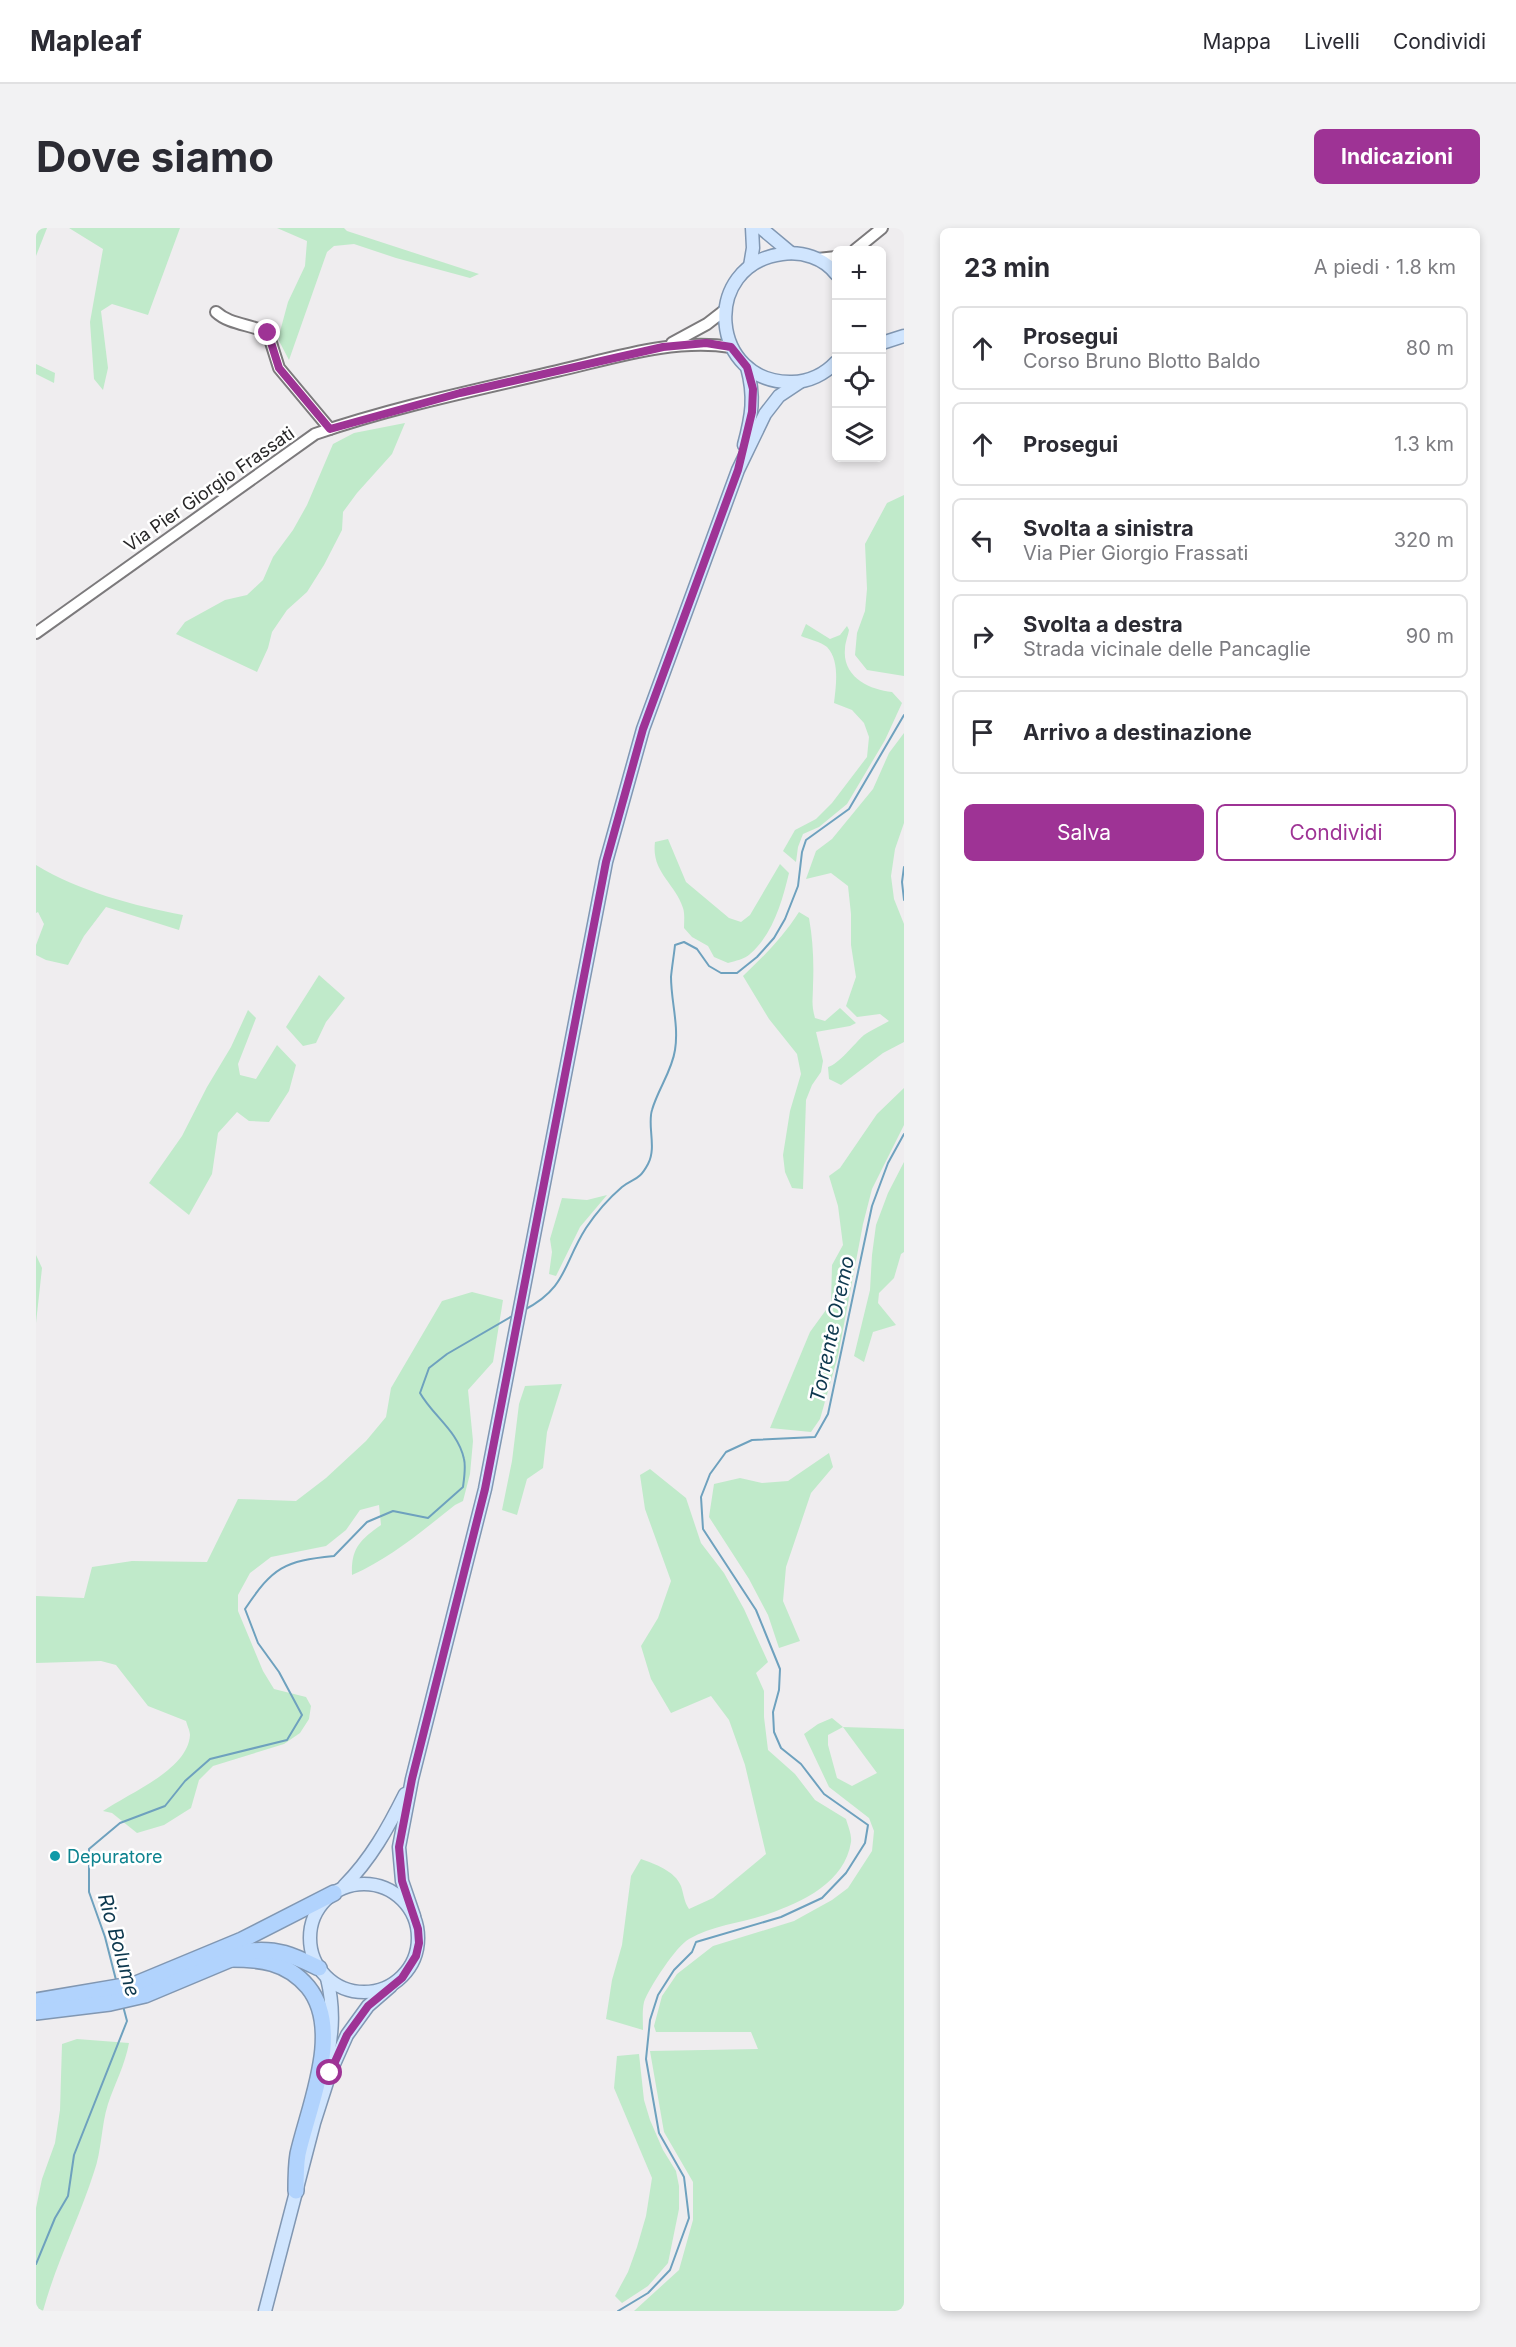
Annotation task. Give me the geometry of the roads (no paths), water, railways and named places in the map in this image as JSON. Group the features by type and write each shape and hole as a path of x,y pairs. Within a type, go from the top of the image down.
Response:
{"highway":[{"path":"140,1989 338,1891"},
{"path":"36,2012 140,1989 250,1951 265,1949 282,1951 323,1973"},
{"path":"229,1959 259,1959 283,1966 303,1982 320,2004 325,2030 322,2055 298,2157 296,2191"},
{"path":"36,2001 108,1997"}],"main road":[{"path":"750,266 753,248 752,228"},
{"path":"761,228 791,253"},
{"path":"800,382 781,382 763,377 747,367 731,347 725,329 725,310 729,293 737,278 750,266 769,256 791,253 818,260 832,270"},
{"path":"886,334 903,336"},
{"path":"886,342 903,336"},
{"path":"265,2311 330,2073 347,2035 368,2006 406,1973 416,1956 418,1936 402,1881 399,1847 412,1779 485,1489 606,862 643,729 738,470 765,414 779,396 800,382 816,377 832,366"},
{"path":"738,470 752,412 753,389 747,367"},
{"path":"315,2123 333,2032 332,1998 323,1973 313,1956 310,1942 311,1927 324,1902 363,1868 383,1839 412,1779"},
{"path":"338,1891 356,1885 370,1884 384,1888 396,1894 407,1904 414,1916"},
{"path":"323,1973 338,1986 351,1991 364,1993 391,1986"}],"street":[{"path":"860,246 882,228"},
{"path":"871,246 882,228"},
{"path":"818,260 832,258"},
{"name":"Via Pier Giorgio Frassati","path":"663,347 699,329 725,310"},
{"path":"216,312 224,320 258,327 268,333 279,368 330,429"},
{"name":"Via Pier Giorgio Frassati","path":"36,633 315,434 460,393 663,347 706,343 731,347"}],"waterway":[{"name":"Rio Bolume","path":"524,1310 549,1293 594,1217 607,1201 639,1176 651,1157 652,1110 675,1050 676,1031 671,986 675,945 684,942 697,949 709,966 721,973 737,973 757,957 774,938 785,919 798,886 802,852 806,840 849,809 904,715"},
{"name":"Torrente Oremo","path":"904,867 902,882 904,900"},
{"name":"Torrente Oremo","path":"618,2311 648,2293 670,2270 689,2218 684,2177 659,2133 646,2059 650,2020 658,1995 674,1970 692,1952 696,1942 781,1917 822,1898 846,1873 865,1843 868,1825 824,1794 801,1764 781,1748 774,1732 773,1712 779,1690 780,1669 756,1610 703,1529 701,1497 710,1474 726,1452 752,1440 815,1437 828,1414 872,1206 888,1163 904,1134"},
{"name":"Rio Bolume","path":"116,1980 105,1937 89,1892 89,1849 120,1823 165,1806 185,1781 210,1759 287,1740 302,1715 279,1672 258,1643 245,1609 272,1575 281,1569 303,1560 334,1556 367,1522 393,1511 428,1518 463,1487 465,1466 461,1449 451,1432 420,1393 429,1368 447,1354 514,1315"},
{"name":"Rio Bolume","path":"36,2264 55,2218 68,2196 74,2155 127,2021 123,2006"}],"place":[{"name":"Depuratore","path":"55,1856"}]}
